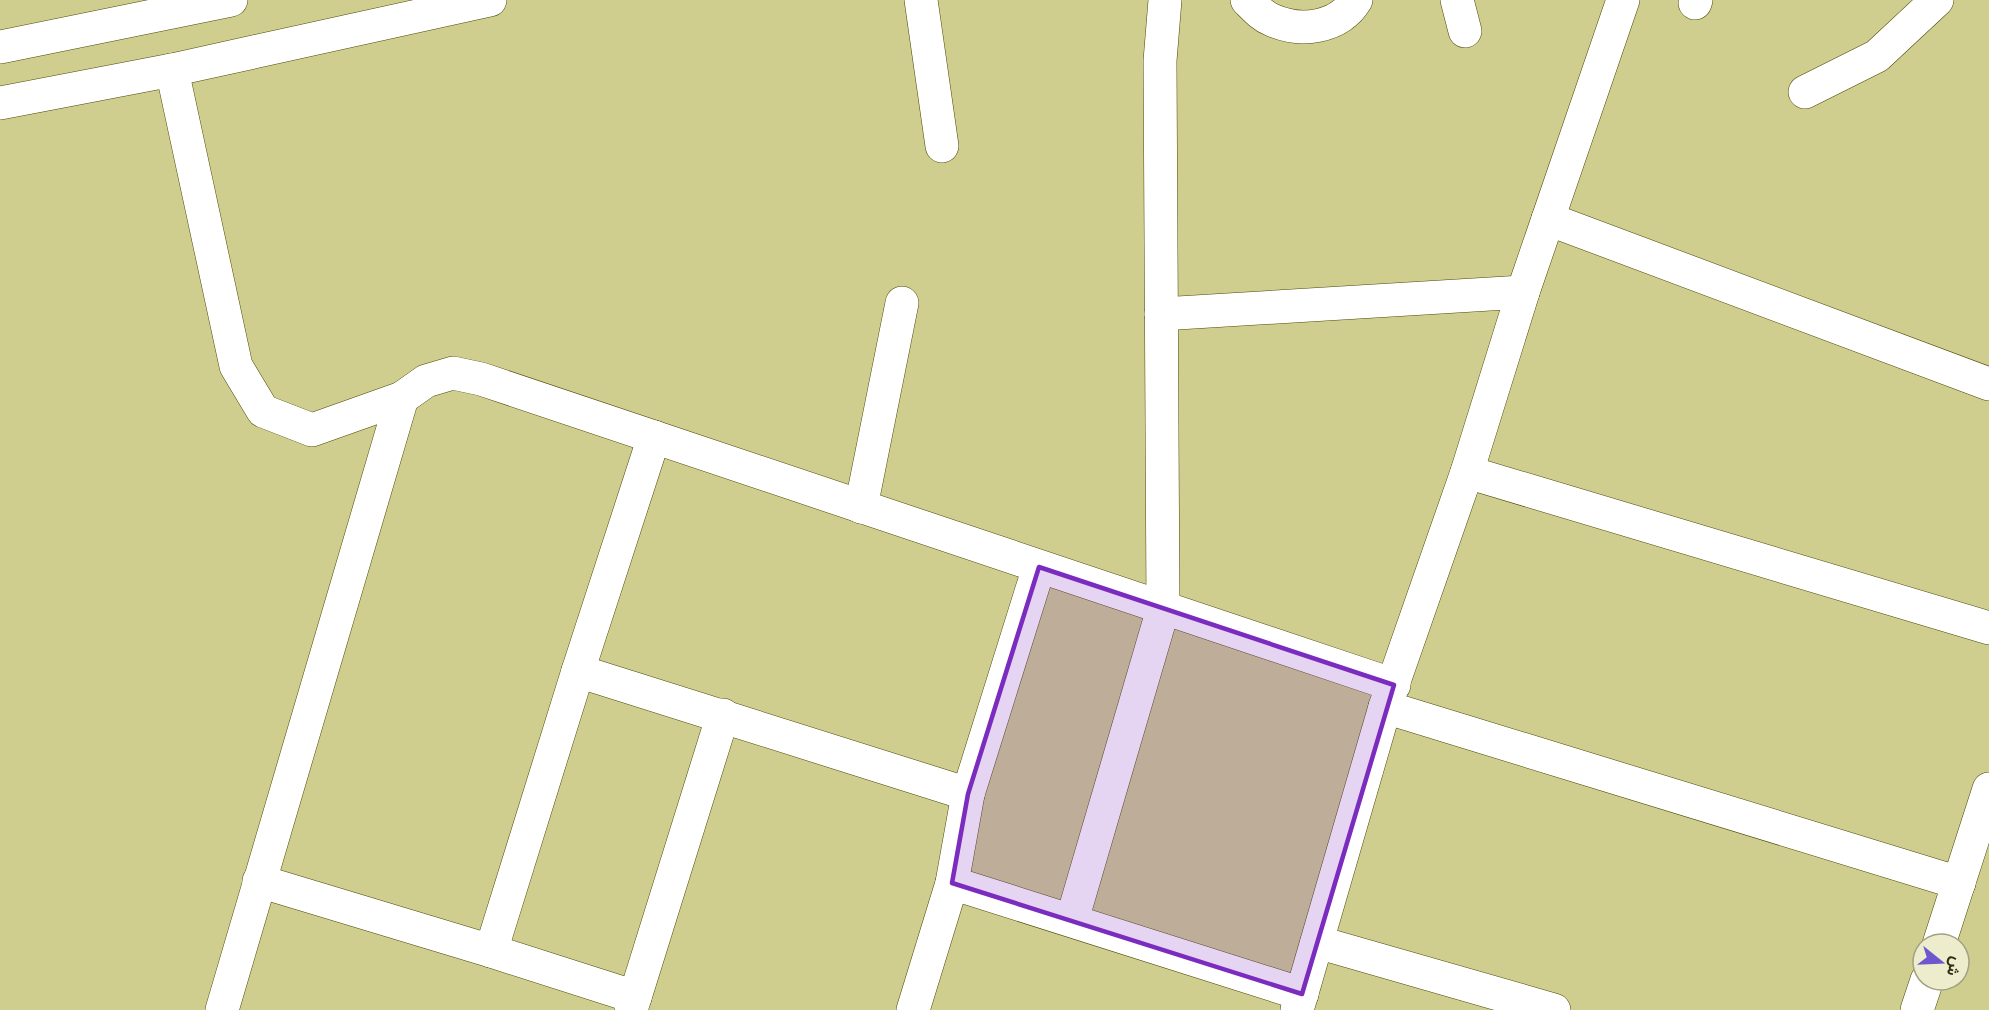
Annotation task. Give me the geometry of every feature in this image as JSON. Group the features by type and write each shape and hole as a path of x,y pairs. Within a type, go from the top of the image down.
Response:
{"street":[{"path":"0,47 231,0"},
{"path":"0,103 172,70 490,0"},
{"path":"921,0 942,146"},
{"path":"1072,920 1163,609 1160,61 1166,0"},
{"path":"1247,0 1258,12 1271,20 1298,27 1312,26 1340,18 1356,0"},
{"path":"1457,0 1465,31"},
{"path":"952,883 1072,920 1300,1002 1389,696 1467,472 1548,219 1623,0"},
{"path":"1805,92 1877,56 1937,0"},
{"path":"172,70 236,366 262,411 312,430 402,398 426,381 453,373 481,379 1163,609 1389,696 1959,883"},
{"path":"1548,219 1989,384"},
{"path":"1161,314 1524,292"},
{"path":"861,507 902,303"},
{"path":"222,1010 402,398"},
{"path":"491,951 578,670 654,437"},
{"path":"1467,472 1989,628"},
{"path":"913,1010 952,883 968,794 1039,567"},
{"path":"578,670 968,794"},
{"path":"259,881 491,951 633,1004 723,715"},
{"path":"1943,932 1989,789"},
{"path":"1317,942 1554,1010"},
{"path":"1917,1010 1923,992"}],"highlighted area":[{"path":"1039,567 1394,685 1302,994 952,883 968,794"}]}
